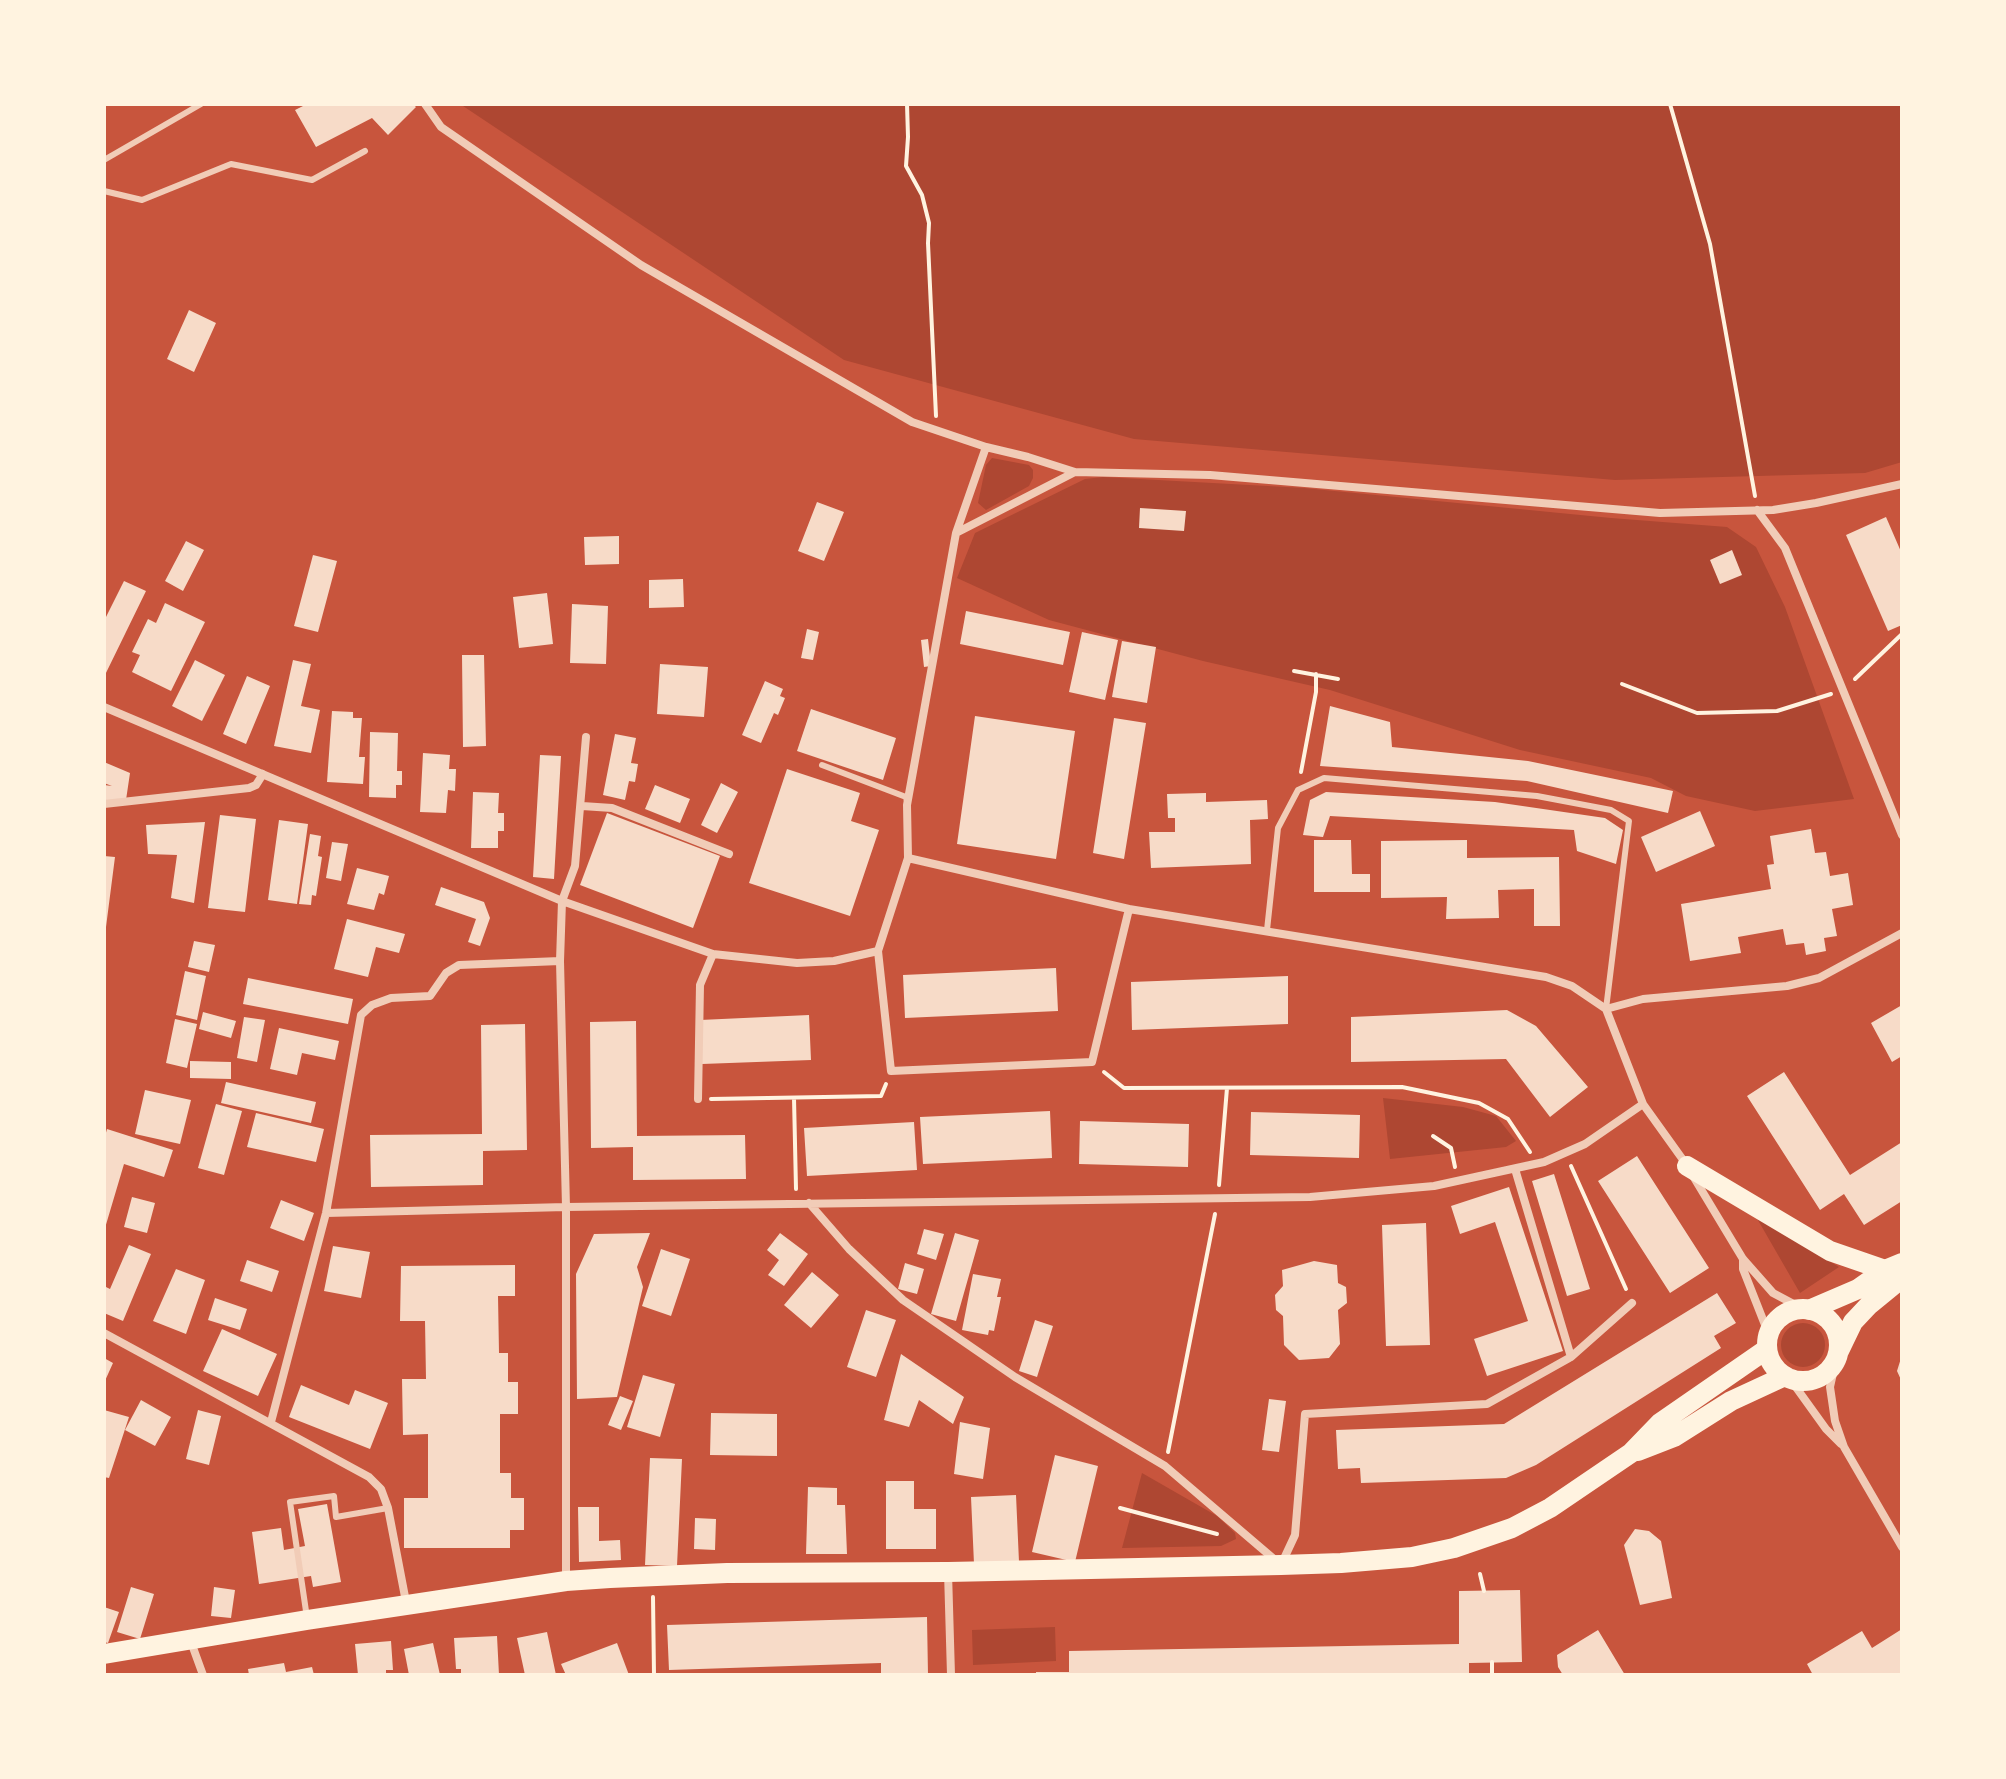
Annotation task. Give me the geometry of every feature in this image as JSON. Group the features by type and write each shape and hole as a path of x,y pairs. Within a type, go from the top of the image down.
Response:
{"main road":[{"path":"1687,1166 1830,1251 1896,1270"},
{"path":"104,1654 189,1638 566,1581 652,1574 1281,1565 1412,1557 1454,1548 1512,1528 1550,1508 1631,1453 1660,1423 1768,1342 1781,1316 1858,1289 1896,1270"},
{"path":"1768,1342 1776,1369 1787,1377 1801,1381 1822,1376 1837,1358 1853,1322 1896,1270"},
{"path":"1806,1309 1830,1321 1839,1343 1837,1358"},
{"path":"1631,1453 1674,1437 1731,1401 1787,1377"}],"street":[{"path":"425,104 441,127 641,265 912,422 1075,472 1210,475 1660,513 1816,503 1902,484"},
{"path":"986,447 956,533 907,805 908,858 878,951 891,1071 1092,1062 1129,909"},
{"path":"956,533 1075,472"},
{"path":"1756,506 1785,548 1902,835"},
{"path":"104,707 562,901 713,954 797,963 834,961 878,951"},
{"path":"566,1581 566,1207 560,961 562,901 575,866 586,737"},
{"path":"104,804 242,789 256,785 263,774"},
{"path":"582,806 612,808 729,854"},
{"path":"908,858 1129,909 1546,977 1572,986 1606,1009 1643,1104 1687,1166 1743,1259 1773,1293 1787,1303 1806,1309"},
{"path":"1606,1009 1643,999 1715,994 1819,978 1902,933"},
{"path":"698,1099 700,985 713,954"},
{"path":"271,1422 326,1213 361,1015 372,1005 391,998 430,996 446,973 459,965 560,961"},
{"path":"326,1213 1310,1197 1434,1186 1538,1163 1585,1144 1643,1104"},
{"path":"1515,1169 1571,1357"},
{"path":"809,1203 849,1249 903,1300 1015,1377 1165,1466 1281,1565 1295,1535 1305,1414 1487,1404 1571,1357 1632,1303"},
{"path":"1743,1259 1743,1269 1768,1342"},
{"path":"104,1333 369,1477 381,1489 388,1508 406,1605"},
{"path":"1837,1358 1830,1387 1835,1421 1844,1447 1902,1547"},
{"path":"1787,1377 1826,1429 1844,1447"},
{"path":"948,1572 951,1675"},
{"path":"189,1638 203,1675"}],"lane":[{"path":"104,160 201,104"},
{"path":"104,191 142,200 231,164 312,180 365,151"},
{"path":"822,765 906,797 907,805"},
{"path":"1267,930 1278,828 1298,790 1324,778 1537,796 1611,810 1629,821 1606,1009"},
{"path":"307,1620 290,1502 334,1496 336,1517 388,1508"}],"path":[{"path":"907,104 906,166 922,195 929,223 937,423 943,432"},
{"path":"1670,104 1710,244 1756,506 1762,501"},
{"path":"1622,684 1697,713 1777,711 1843,690 1902,634"},
{"path":"1294,671 1338,679"},
{"path":"1298,790 1316,692 1316,674"},
{"path":"1092,1062 1124,1088 1402,1087 1479,1103 1508,1119 1538,1163"},
{"path":"698,1099 881,1096 891,1071"},
{"path":"1165,1466 1218,1198 1227,1088"},
{"path":"794,1098 796,1204"},
{"path":"1433,1136 1451,1148 1457,1181"},
{"path":"1566,1153 1632,1303"},
{"path":"1120,1508 1217,1534"},
{"path":"652,1574 654,1675"},
{"path":"1480,1574 1484,1591"},
{"path":"1492,1662 1492,1675"}],"shaded area":[{"path":"460,104 1902,104 1902,462 1865,473 1615,480 1134,439 844,360"},
{"path":"992,458 1029,465 1033,478 1029,486 986,510 978,503 986,465"},
{"path":"1103,477 1304,488 1727,527 1756,547 1785,607 1854,799 1755,811 1686,796 1651,778 1520,750 1330,690 1203,661 1049,620 957,578 975,533 1085,479"},
{"path":"1383,1098 1463,1107 1496,1116 1516,1141 1506,1147 1390,1159"},
{"path":"1755,1215 1839,1267 1800,1293"},
{"path":"1803,1323 1819,1329 1825,1345 1819,1361 1803,1367 1787,1361 1781,1345 1787,1329"},
{"path":"1142,1473 1217,1516 1235,1533 1236,1539 1221,1546 1122,1548"},
{"path":"1055,1627 1056,1661 973,1665 972,1630"}],"building":[{"path":"307,104 413,104 416,107 388,135 372,118 316,147 295,110"},
{"path":"189,310 216,323 194,372 167,359"},
{"path":"817,502 844,512 824,561 798,551"},
{"path":"1140,508 1186,511 1184,531 1139,528"},
{"path":"1886,517 1902,554 1902,625 1888,631 1846,535"},
{"path":"619,536 619,564 585,565 584,537"},
{"path":"186,541 204,550 183,591 165,581"},
{"path":"1732,550 1742,575 1720,584 1710,560"},
{"path":"313,555 337,561 318,632 294,626"},
{"path":"683,579 684,607 649,608 649,580"},
{"path":"124,581 146,591 104,677 104,621"},
{"path":"547,593 553,644 519,648 513,597"},
{"path":"165,603 205,622 171,691 132,672 140,655 132,652 148,619 156,623"},
{"path":"572,604 608,606 606,664 570,663"},
{"path":"966,611 1070,632 1063,665 960,644"},
{"path":"807,629 819,632 813,660 801,658"},
{"path":"1082,632 1118,640 1105,700 1069,692"},
{"path":"928,639 931,666 924,667 921,640"},
{"path":"1122,641 1156,647 1147,703 1112,697"},
{"path":"462,655 484,655 486,746 463,747"},
{"path":"195,660 225,675 202,721 172,706"},
{"path":"293,660 311,664 301,706 320,710 311,753 274,746"},
{"path":"660,664 708,667 704,717 657,714"},
{"path":"247,676 270,686 246,744 223,734"},
{"path":"765,681 783,689 780,696 785,698 778,715 774,713 761,743 742,735"},
{"path":"1330,706 1390,722 1392,747 1528,761 1673,791 1668,813 1527,781 1320,766"},
{"path":"811,709 896,738 883,780 797,751"},
{"path":"332,711 353,712 353,718 362,718 359,757 365,757 363,784 327,782"},
{"path":"975,716 1075,731 1056,859 957,844"},
{"path":"1114,718 1146,723 1124,859 1093,853"},
{"path":"370,732 398,733 397,771 402,771 402,785 396,785 396,798 369,797"},
{"path":"615,734 636,738 631,763 638,764 635,782 629,781 625,800 603,795"},
{"path":"423,753 450,755 449,769 456,769 455,791 448,790 446,813 420,812"},
{"path":"540,755 561,756 554,879 533,877"},
{"path":"104,762 130,773 126,800 104,801 104,785 112,786 104,783"},
{"path":"787,769 860,793 851,821 879,830 850,916 749,883"},
{"path":"721,783 738,792 717,833 701,825"},
{"path":"655,785 690,799 680,823 645,809"},
{"path":"473,792 499,793 498,813 504,813 504,831 498,831 498,848 471,848"},
{"path":"1326,792 1495,802 1605,818 1623,830 1616,864 1577,851 1574,830 1330,816 1323,837 1303,835 1310,800"},
{"path":"1206,793 1206,802 1267,800 1268,819 1250,820 1251,864 1151,868 1149,832 1175,832 1175,818 1168,818 1167,794"},
{"path":"1700,811 1715,846 1656,872 1641,837"},
{"path":"607,813 720,856 693,928 580,885"},
{"path":"220,815 256,819 245,912 208,908"},
{"path":"279,820 308,824 297,904 268,900"},
{"path":"205,822 194,903 171,898 177,855 148,854 146,825"},
{"path":"1811,829 1815,853 1826,852 1830,876 1848,873 1853,905 1832,909 1837,936 1824,938 1826,951 1806,955 1804,943 1786,945 1783,929 1738,937 1741,953 1690,961 1681,904 1771,889 1767,865 1774,864 1770,836"},
{"path":"310,834 321,836 318,856 322,857 316,896 312,895 311,905 299,904"},
{"path":"1314,840 1351,840 1352,874 1370,874 1370,892 1314,892"},
{"path":"1467,840 1467,858 1559,857 1560,926 1534,926 1534,889 1498,890 1499,918 1446,919 1447,897 1381,898 1381,841"},
{"path":"332,842 348,844 341,881 326,878"},
{"path":"104,856 115,857 106,927 104,927"},
{"path":"357,868 389,876 384,895 379,893 374,910 347,904"},
{"path":"441,887 484,902 490,918 480,946 468,942 476,919 435,905"},
{"path":"347,919 405,934 399,953 376,947 368,977 334,969"},
{"path":"194,941 215,945 209,972 188,967"},
{"path":"1056,968 1058,1011 905,1018 903,975"},
{"path":"185,971 206,976 197,1020 176,1015"},
{"path":"1288,976 1288,1024 1132,1030 1131,982"},
{"path":"248,978 353,999 348,1024 243,1004"},
{"path":"1902,1005 1902,1056 1892,1062 1871,1023"},
{"path":"1507,1010 1536,1026 1588,1087 1550,1117 1506,1059 1351,1062 1351,1017"},
{"path":"203,1012 236,1021 231,1038 199,1029"},
{"path":"809,1015 811,1060 702,1064 700,1020"},
{"path":"244,1017 265,1020 257,1062 237,1058"},
{"path":"175,1019 197,1024 187,1068 166,1063"},
{"path":"636,1021 637,1136 745,1135 746,1179 633,1180 633,1147 591,1148 590,1022"},
{"path":"525,1024 527,1150 483,1151 483,1185 371,1187 370,1135 482,1134 481,1025"},
{"path":"279,1028 339,1041 335,1060 302,1053 297,1075 270,1069"},
{"path":"190,1061 231,1062 231,1079 190,1078"},
{"path":"1784,1072 1850,1175 1902,1142 1902,1201 1864,1225 1844,1194 1820,1210 1747,1096"},
{"path":"226,1082 316,1102 311,1123 221,1103"},
{"path":"145,1090 191,1100 180,1144 135,1134"},
{"path":"216,1104 242,1111 224,1175 198,1168"},
{"path":"1050,1111 1052,1158 923,1164 920,1117"},
{"path":"1251,1112 1360,1115 1359,1158 1250,1155"},
{"path":"256,1113 324,1129 316,1162 247,1147"},
{"path":"1080,1121 1189,1124 1188,1167 1079,1164"},
{"path":"914,1122 917,1170 807,1176 804,1128"},
{"path":"107,1129 173,1150 164,1177 124,1164 105,1228 104,1140"},
{"path":"1637,1156 1709,1268 1670,1293 1598,1181"},
{"path":"1554,1174 1590,1289 1567,1296 1532,1181"},
{"path":"1509,1187 1563,1351 1487,1376 1474,1339 1528,1321 1495,1222 1460,1234 1451,1206"},
{"path":"132,1197 155,1203 147,1233 124,1227"},
{"path":"281,1200 314,1213 304,1241 270,1228"},
{"path":"1426,1223 1430,1345 1386,1346 1382,1225"},
{"path":"924,1229 944,1234 936,1260 917,1254"},
{"path":"650,1233 637,1267 643,1287 617,1397 577,1399 576,1274 594,1234"},
{"path":"780,1233 808,1254 784,1286 768,1275 779,1260 767,1250"},
{"path":"955,1233 979,1240 956,1321 931,1314"},
{"path":"129,1245 151,1254 123,1321 104,1313 104,1286 110,1289"},
{"path":"333,1246 370,1252 361,1298 324,1291"},
{"path":"661,1249 690,1259 671,1316 642,1306"},
{"path":"247,1260 279,1271 272,1292 240,1281"},
{"path":"1314,1261 1337,1265 1338,1283 1346,1287 1347,1303 1338,1310 1340,1344 1329,1358 1299,1360 1284,1345 1283,1316 1276,1310 1275,1295 1283,1286 1282,1270"},
{"path":"905,1263 924,1269 917,1294 898,1289"},
{"path":"515,1265 515,1296 498,1296 499,1353 508,1353 508,1382 518,1382 518,1414 500,1414 500,1473 511,1473 511,1498 524,1498 524,1530 510,1530 510,1548 404,1548 404,1498 428,1498 428,1434 403,1435 402,1379 426,1379 425,1321 400,1321 401,1266"},
{"path":"176,1269 205,1280 186,1334 153,1321"},
{"path":"812,1272 839,1295 811,1328 784,1305"},
{"path":"973,1274 1001,1279 997,1297 1001,1297 994,1331 989,1330 988,1335 962,1330"},
{"path":"1717,1293 1736,1323 1714,1336 1721,1348 1536,1465 1506,1478 1361,1483 1360,1468 1338,1469 1336,1430 1504,1424"},
{"path":"215,1298 247,1309 240,1330 208,1320"},
{"path":"866,1310 896,1320 876,1377 847,1367"},
{"path":"1035,1320 1053,1326 1037,1377 1019,1371"},
{"path":"222,1329 277,1354 258,1396 203,1371"},
{"path":"901,1354 964,1397 953,1424 919,1400 909,1427 884,1420"},
{"path":"1902,1355 1902,1382 1897,1371"},
{"path":"104,1358 113,1363 104,1383"},
{"path":"643,1375 675,1384 660,1437 627,1427"},
{"path":"301,1385 349,1405 355,1390 388,1403 370,1449 289,1417"},
{"path":"620,1396 633,1401 621,1430 608,1425"},
{"path":"1269,1399 1286,1401 1279,1452 1262,1450"},
{"path":"141,1400 171,1417 155,1446 125,1430"},
{"path":"104,1410 129,1417 109,1478 104,1477"},
{"path":"198,1410 221,1416 209,1465 186,1459"},
{"path":"711,1413 777,1414 777,1456 710,1455"},
{"path":"960,1422 990,1428 983,1479 954,1474"},
{"path":"1055,1455 1098,1466 1075,1562 1032,1552"},
{"path":"650,1458 682,1459 677,1566 645,1565"},
{"path":"886,1481 914,1481 914,1509 936,1509 936,1549 886,1549"},
{"path":"808,1487 837,1488 837,1505 845,1505 847,1554 806,1554"},
{"path":"1016,1495 1019,1562 974,1564 971,1497"},
{"path":"327,1504 341,1582 313,1587 311,1576 259,1584 252,1532 281,1528 284,1550 305,1546 298,1509"},
{"path":"578,1507 599,1507 599,1541 620,1540 621,1560 579,1562"},
{"path":"695,1518 716,1519 715,1550 694,1549"},
{"path":"1635,1529 1649,1531 1661,1541 1672,1598 1640,1605 1624,1545"},
{"path":"131,1587 154,1594 140,1639 117,1632"},
{"path":"214,1587 235,1590 231,1618 211,1616"},
{"path":"1520,1590 1522,1662 1469,1663 1469,1675 1036,1675 1036,1672 1069,1672 1069,1651 1459,1644 1459,1591"},
{"path":"104,1607 119,1612 108,1643 104,1642"},
{"path":"927,1617 928,1675 881,1675 881,1663 669,1670 667,1625"},
{"path":"1902,1629 1902,1675 1813,1675 1807,1664 1862,1631 1872,1648"},
{"path":"1598,1630 1625,1675 1563,1675 1558,1667 1557,1655"},
{"path":"547,1632 556,1675 525,1675 517,1638"},
{"path":"497,1636 499,1675 461,1675 461,1669 456,1669 454,1638"},
{"path":"391,1641 393,1670 386,1670 386,1675 358,1675 355,1644"},
{"path":"433,1643 440,1675 409,1675 404,1649"},
{"path":"617,1643 629,1675 566,1675 561,1664"},
{"path":"284,1663 286,1672 312,1667 314,1675 249,1675 248,1669"}]}
